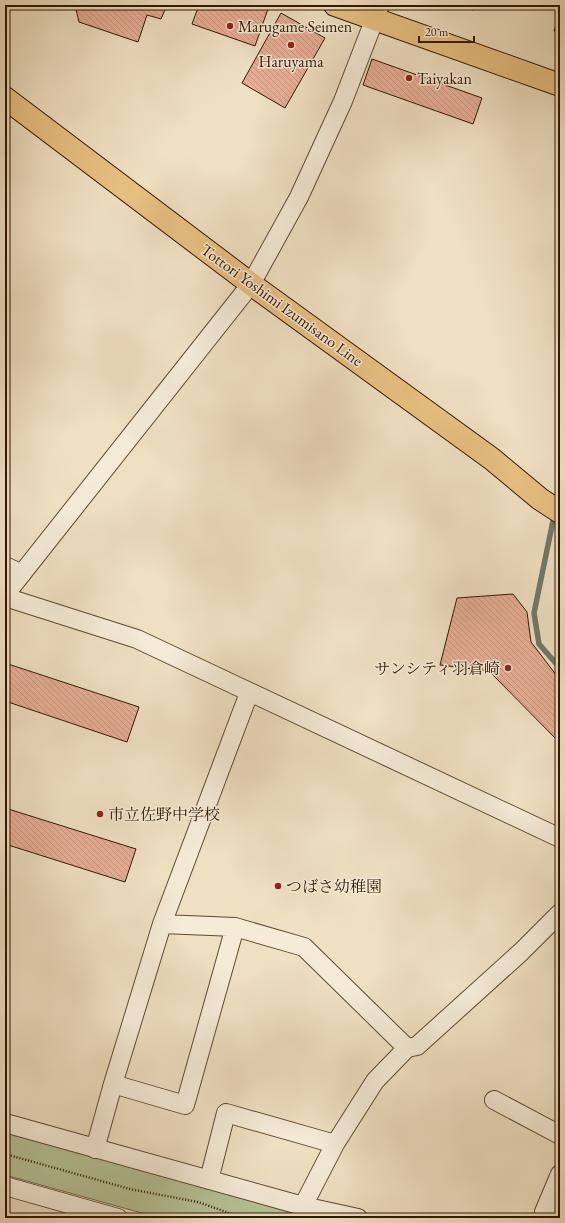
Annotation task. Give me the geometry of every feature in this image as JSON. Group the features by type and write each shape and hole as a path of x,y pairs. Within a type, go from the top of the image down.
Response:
{"main road":[{"path":"335,5 377,12 560,86"},
{"name":"Tottori Yoshimi Izumisano Line","path":"5,98 251,284 492,459 540,499 560,512"}],"street":[{"path":"377,12 343,101 299,197 251,284 5,596 137,640 560,838"},
{"path":"5,566 22,574"},
{"path":"95,1149 113,1084 162,924 250,693"},
{"path":"304,1206 335,1144 375,1081 407,1048 417,1046 521,952 560,913"},
{"path":"162,924 235,927 304,946 407,1048"},
{"path":"113,1084 185,1105 235,927"},
{"path":"494,1100 560,1135"},
{"path":"209,1180 226,1113 335,1144"},
{"path":"5,1123 304,1206 358,1218"},
{"path":"558,1218 544,1212 560,1174"},
{"path":"5,1186 118,1218"}],"path":[{"path":"5,1154 130,1189 198,1202 243,1218"}],"green space":[{"path":"5,1132 312,1218 160,1218 5,1175"}],"building":[{"path":"75,5 167,5 161,19 147,15 138,42 79,22"},
{"path":"199,5 269,6 255,46 192,24"},
{"path":"459,5 475,5 473,10"},
{"path":"560,12 560,33 554,31"},
{"path":"281,13 325,38 285,108 242,83"},
{"path":"372,59 482,98 473,124 363,85"},
{"name":"サンシティ羽倉崎","path":"513,594 527,612 531,642 560,680 560,743 489,671 440,665 457,598"},
{"path":"5,663 139,707 127,742 5,701"},
{"path":"5,808 136,849 125,882 5,844"}],"waterway":[{"path":"558,500 560,487"},
{"path":"553,521 534,613 539,644 560,668"}],"place":[{"name":"Marugame Seimen","path":"230,26"},
{"name":"Haruyama","path":"291,45"},
{"name":"Taiyakan","path":"409,78"},
{"name":"サンシティ羽倉崎","path":"508,668"},
{"name":"市立佐野中学校","path":"100,814"},
{"name":"つばさ幼稚園","path":"278,886"}]}
